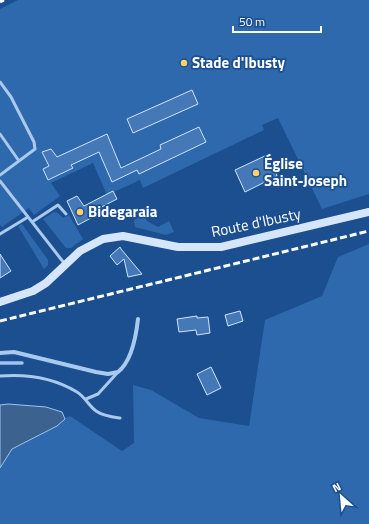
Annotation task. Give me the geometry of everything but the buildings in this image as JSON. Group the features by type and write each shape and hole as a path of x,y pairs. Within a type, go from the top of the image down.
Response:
{"street":[{"name":"Route d'Ibusty","path":"0,302 33,291 46,283 86,248 103,239 114,237 136,237 178,247 221,247 369,212"},
{"path":"0,354 14,352 96,372 108,374 118,372 128,360 137,331 138,319"}],"lane":[{"path":"0,82 11,97 34,142 35,149 0,175"},
{"path":"0,134 19,161"},
{"path":"0,181 66,265"},
{"path":"32,222 58,205 66,214"},
{"path":"0,234 28,217"},
{"path":"86,399 98,394 118,372"},
{"path":"0,376 13,375 45,379 63,385 86,399 96,411 120,418"}],"shaded area":[{"name":"Stade d'Ibusty","path":"18,0 369,0 369,194 322,209 278,118 262,125 264,130 143,188 140,180 107,195 93,163 51,183 60,196 34,215 29,208 2,227 0,225 0,9"},
{"path":"54,212 58,213 63,218 69,215 83,239 71,248 66,248 43,219"},
{"path":"144,214 147,221 158,227 169,221 174,232 166,235 135,227 134,220"},
{"path":"22,224 48,260 48,265 44,269 18,226"},
{"path":"369,244 369,524 0,524 0,457 9,444 70,416 122,451 134,443 133,385 151,390 199,418 249,426 265,320 322,296 338,257"},
{"path":"8,404 46,407 62,412 65,419 57,426 12,449 0,468 0,405"}],"waterway":[{"path":"0,363 22,363"}],"railway":[{"path":"0,2 4,0"},
{"path":"0,321 369,231"}],"place":[{"name":"Stade d'Ibusty","path":"184,63"},
{"name":"Église Saint-Joseph","path":"256,173"},
{"name":"Bidegaraia","path":"80,212"}]}
